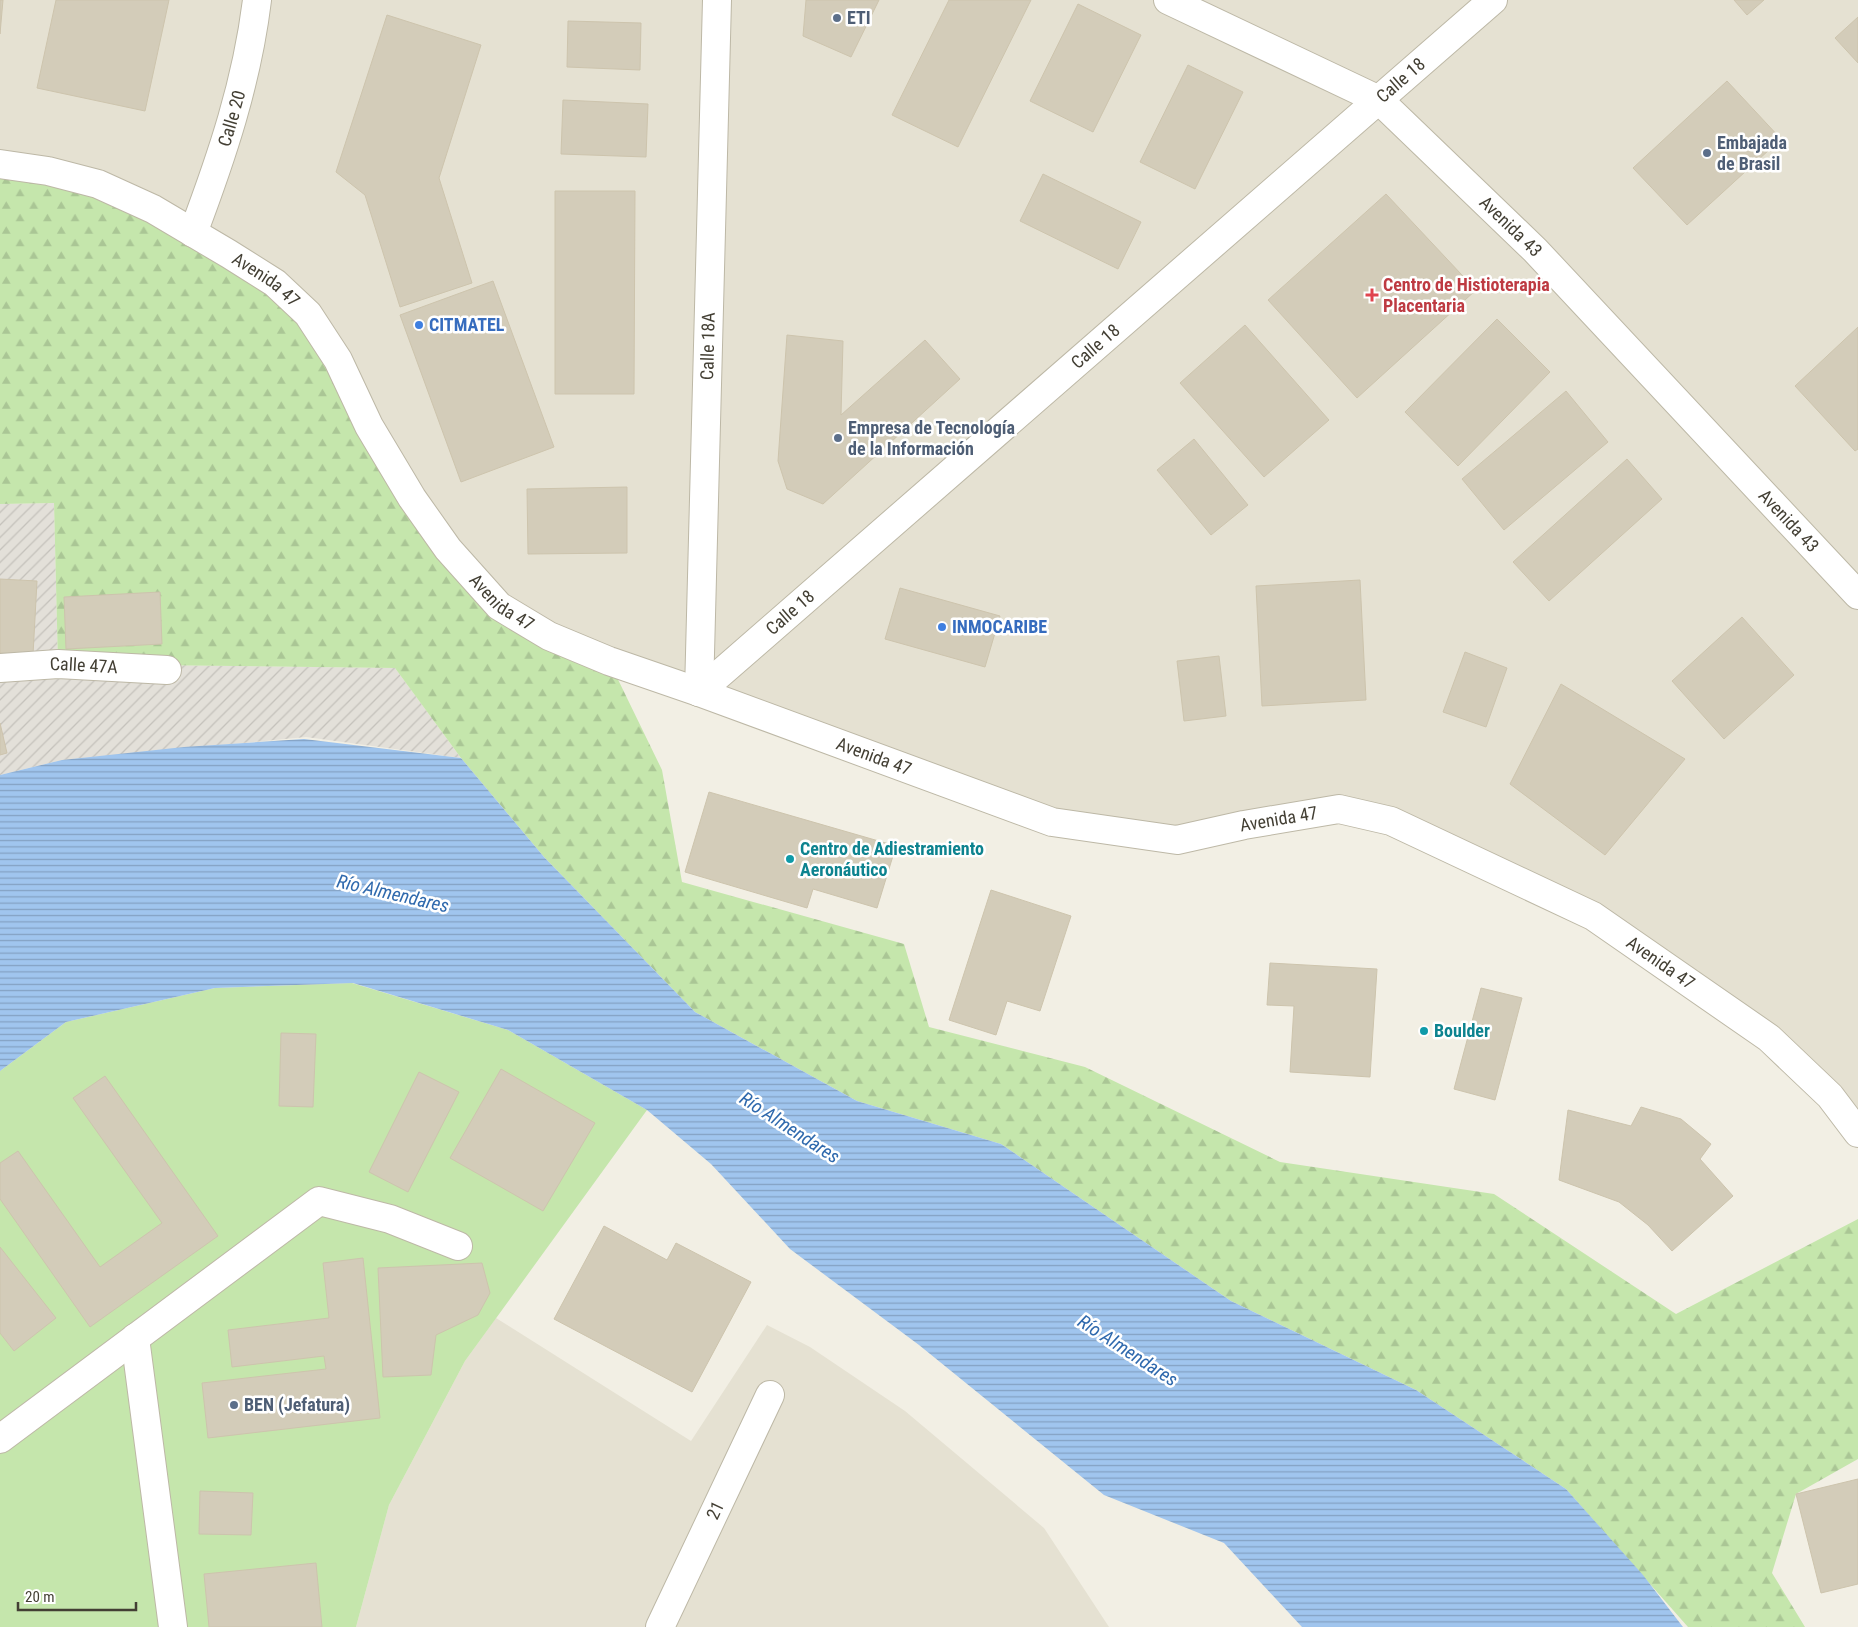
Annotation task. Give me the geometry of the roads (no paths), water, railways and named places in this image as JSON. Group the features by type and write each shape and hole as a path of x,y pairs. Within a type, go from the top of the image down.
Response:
{"street":[{"name":"Calle 20","path":"193,233 221,157 237,104 257,0"},
{"name":"Calle 18A","path":"700,692 717,0"},
{"name":"Avenida 43","path":"1168,0 1379,100 1535,250 1858,595"},
{"name":"Calle 18","path":"700,692 1493,0"},
{"name":"Avenida 47","path":"0,164 48,171 98,184 153,209 275,283 308,314 338,360 369,426 412,498 448,549 499,606 558,639 609,661 700,692 1052,822 1177,840 1244,825 1339,809 1391,821 1593,916 1769,1038 1830,1096 1858,1134"},
{"name":"Calle 47A","path":"0,668 58,664 167,670"},
{"path":"0,1439 319,1201 390,1219 458,1246"},
{"path":"134,1338 173,1627"},
{"name":"21","path":"660,1627 770,1395"}],"water":[{"name":"Río Almendares","path":"304,739 461,758 544,857 695,1012 857,1101 1001,1144 1231,1301 1416,1390 1566,1489 1643,1575 1683,1627 1302,1627 1224,1543 1104,1495 919,1345 790,1249 711,1164 647,1110 508,1030 353,983 215,988 66,1022 0,1071 0,775 62,760 184,747"}],"place":[{"name":"ETI","path":"837,18"},
{"name":"Embajada de Brasil","path":"1707,153"},
{"name":"Centro de Histioterapia Placentaria","path":"1372,295"},
{"name":"CITMATEL","path":"419,325"},
{"name":"Empresa de Tecnología de la Información","path":"838,438"},
{"name":"INMOCARIBE","path":"942,627"},
{"name":"Centro de Adiestramiento Aeronáutico","path":"790,859"},
{"name":"Boulder","path":"1424,1031"},
{"name":"BEN (Jefatura)","path":"234,1405"}]}
